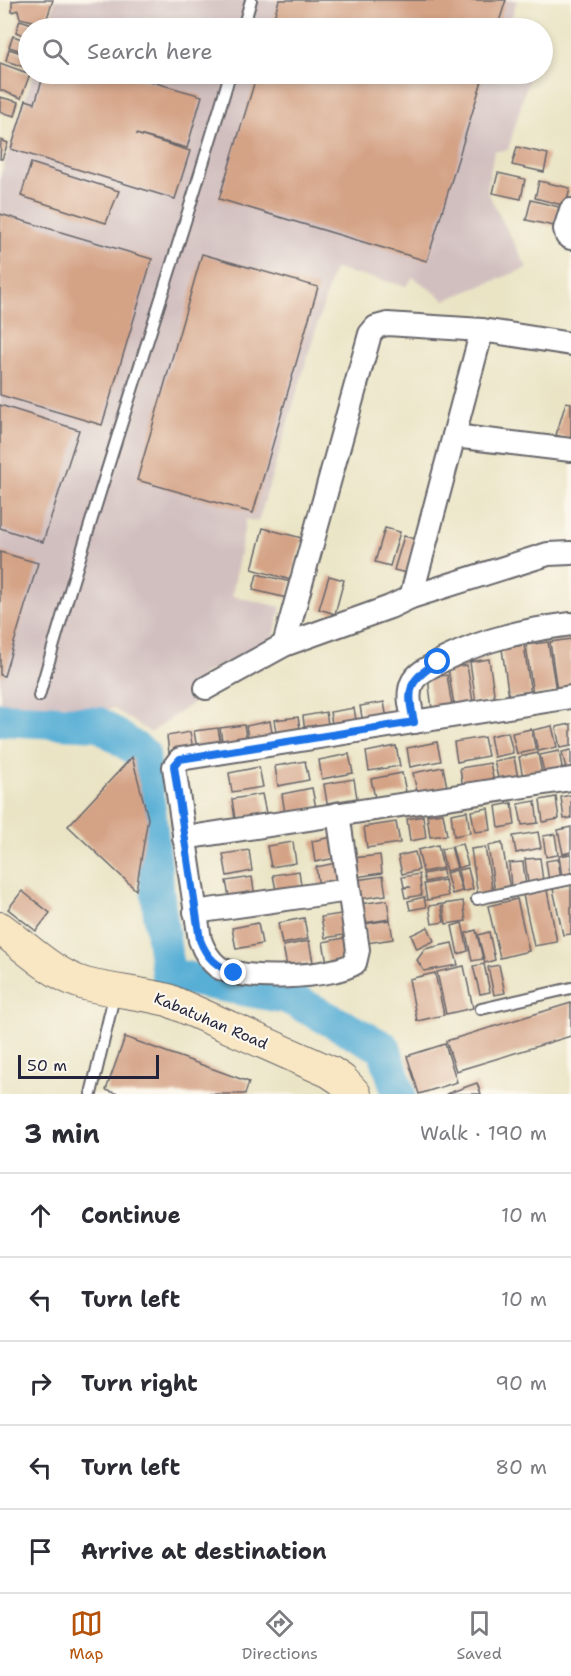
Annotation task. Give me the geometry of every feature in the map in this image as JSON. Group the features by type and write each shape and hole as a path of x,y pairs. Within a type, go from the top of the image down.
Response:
{"street":[{"path":"284,645 370,334 376,327 387,324 482,330 571,344"},
{"path":"411,597 482,330"},
{"path":"454,436 571,450"},
{"path":"206,687 284,645 390,607 411,597 548,554 571,553"},
{"path":"414,722 410,692 413,682 420,673 438,662 503,635 571,624"},
{"path":"338,814 358,957 355,963 338,970 266,977 250,976 220,968 204,951 200,940 174,766 180,759 571,697"},
{"path":"184,838 571,779"},
{"path":"195,912 349,890"},
{"name":"Kabatuhan Road","path":"0,928 66,976 84,983 168,1000 330,1072 353,1093"}],"lane":[{"path":"246,18 251,0"},
{"path":"39,696 78,560 193,200 227,84"},
{"path":"477,899 571,879"},
{"path":"481,1010 571,988"},
{"path":"91,1094 116,989"}],"shaded area":[{"path":"55,0 517,0 511,18 50,18"},
{"path":"30,84 527,84 508,150 494,151 487,191 527,268 445,300 413,277 406,286 334,269 258,522 246,519 232,596 281,607 273,641 202,674 194,702 151,733 113,708 74,718 0,710 0,177"}],"building":[{"path":"53,0 47,18 20,18 18,10 12,12 12,1"},
{"path":"279,0 506,0 500,18 274,18"},
{"path":"13,36 18,38 18,50 9,47"},
{"path":"9,49 18,52 18,65 6,61"},
{"path":"0,63 18,70 18,84 26,84 21,98 0,90"},
{"path":"41,84 159,84 202,96 187,148 136,134 190,151 175,199 11,149 26,100 35,103"},
{"path":"254,84 481,84 427,261 219,199"},
{"path":"0,97 19,102 15,116 0,112"},
{"path":"1,140 8,143 0,159"},
{"path":"517,147 548,154 544,172 512,165"},
{"path":"31,163 119,191 106,223 21,196"},
{"path":"498,173 525,179 521,199 493,193"},
{"path":"539,181 570,188 566,206 535,198"},
{"path":"531,200 559,207 554,226 526,220"},
{"path":"0,214 152,259 102,425 0,395"},
{"path":"202,254 318,287 253,513 137,480"},
{"path":"566,402 571,403 571,440 556,435"},
{"path":"0,405 79,430 43,542 0,528"},
{"path":"263,528 302,538 291,580 252,569"},
{"path":"385,528 400,532 390,566 375,562"},
{"path":"404,536 419,540 410,574 394,570"},
{"path":"0,552 38,563 4,676 0,675"},
{"path":"257,574 291,582 287,598 253,590"},
{"path":"329,576 344,580 335,614 319,609"},
{"path":"571,639 571,689 557,691 550,642"},
{"path":"548,642 556,691 533,695 526,645"},
{"path":"524,645 531,695 509,698 502,649"},
{"path":"489,659 495,700 476,703 470,662"},
{"path":"467,665 473,702 454,705 448,668"},
{"path":"447,675 452,706 432,709 428,678"},
{"path":"384,702 387,719 363,723 360,706"},
{"path":"354,708 357,726 333,730 330,712"},
{"path":"326,712 329,730 305,733 303,716"},
{"path":"298,717 301,734 277,738 274,720"},
{"path":"270,721 273,739 249,743 246,726"},
{"path":"571,724 571,746 560,748 556,727"},
{"path":"244,725 247,742 223,746 220,728"},
{"path":"552,726 557,747 538,751 533,730"},
{"path":"218,728 221,745 197,749 194,731"},
{"path":"531,729 536,750 517,754 512,733"},
{"path":"190,732 193,750 169,753 167,736"},
{"path":"508,732 513,753 494,757 490,736"},
{"path":"484,737 488,756 457,762 454,742"},
{"path":"437,742 441,761 410,767 407,748"},
{"path":"396,746 400,766 369,771 366,752"},
{"path":"571,750 571,772 567,773 562,752"},
{"path":"559,751 563,772 545,776 540,755"},
{"path":"538,753 542,774 523,778 519,757"},
{"path":"349,754 353,773 322,779 319,760"},
{"path":"132,757 148,818 136,890 68,826"},
{"path":"514,757 518,778 499,782 494,761"},
{"path":"305,761 309,780 278,786 275,766"},
{"path":"490,763 494,782 463,788 460,768"},
{"path":"259,767 263,787 232,792 229,773"},
{"path":"443,767 447,787 417,792 413,773"},
{"path":"402,773 406,792 375,798 371,779"},
{"path":"354,779 357,798 327,803 324,784"},
{"path":"312,788 316,808 285,813 282,794"},
{"path":"262,794 266,813 235,819 232,799"},
{"path":"571,795 571,818 564,819 561,797"},
{"path":"556,797 559,819 543,822 540,800"},
{"path":"535,801 538,823 522,825 518,804"},
{"path":"512,803 515,825 499,828 496,806"},
{"path":"488,808 491,830 475,832 471,811"},
{"path":"467,811 470,833 454,836 451,814"},
{"path":"443,813 447,835 430,837 427,815"},
{"path":"423,816 426,838 410,841 407,819"},
{"path":"396,822 400,843 367,848 364,827"},
{"path":"571,827 571,852 563,854 558,830"},
{"path":"538,832 541,848 516,853 513,836"},
{"path":"555,834 558,855 546,857 543,836"},
{"path":"337,836 341,857 315,862 312,841"},
{"path":"293,842 296,863 271,867 267,846"},
{"path":"502,843 510,890 495,892 488,846"},
{"path":"462,844 468,865 458,868 452,846"},
{"path":"438,845 443,868 423,872 418,850"},
{"path":"451,847 457,868 446,871 441,849"},
{"path":"485,847 493,893 478,896 471,849"},
{"path":"249,850 252,871 227,876 223,854"},
{"path":"415,852 419,870 402,874 398,856"},
{"path":"571,854 571,876 562,877 559,856"},
{"path":"380,855 382,873 356,877 353,858"},
{"path":"540,858 543,881 528,883 525,859"},
{"path":"558,859 561,880 549,882 546,861"},
{"path":"341,862 345,883 319,888 316,867"},
{"path":"523,862 526,886 511,887 509,863"},
{"path":"468,868 473,889 463,892 458,870"},
{"path":"443,870 444,878 425,882 423,874"},
{"path":"456,870 462,891 452,894 446,873"},
{"path":"299,871 302,892 277,896 273,875"},
{"path":"419,874 422,895 405,898 403,888 411,887 404,887 402,877"},
{"path":"383,876 386,895 359,899 356,880"},
{"path":"252,877 255,898 230,902 226,881"},
{"path":"445,880 448,896 427,900 424,884"},
{"path":"571,885 571,934 563,935 553,889"},
{"path":"547,890 557,942 534,946 523,895"},
{"path":"22,891 50,913 36,931 8,909"},
{"path":"424,897 426,907 410,910 408,901"},
{"path":"517,899 529,951 500,958 488,906"},
{"path":"387,900 390,919 363,923 360,904"},
{"path":"463,901 466,921 446,924 443,904"},
{"path":"441,904 444,922 432,924 429,906"},
{"path":"347,913 350,934 325,938 321,917"},
{"path":"304,918 308,939 282,944 278,923"},
{"path":"390,920 393,939 367,943 364,924"},
{"path":"258,923 262,944 236,949 232,928"},
{"path":"462,923 468,951 458,954 452,926"},
{"path":"428,927 434,941 417,949 411,935"},
{"path":"476,930 483,959 472,961 466,933"},
{"path":"489,932 495,960 485,963 478,935"},
{"path":"349,937 353,958 327,963 323,942"},
{"path":"309,941 313,962 287,967 283,946"},
{"path":"452,943 458,965 424,971 417,960 425,949"},
{"path":"484,964 490,992 480,994 473,966"},
{"path":"499,965 505,993 494,995 488,967"},
{"path":"464,966 473,1008 446,1014 437,972"},
{"path":"435,973 444,1015 417,1021 409,979"},
{"path":"571,1003 571,1036 456,1071 446,1041"},
{"path":"125,1037 249,1082 245,1094 118,1094 106,1090"},
{"path":"445,1044 457,1082 419,1094 407,1056"},
{"path":"477,1083 481,1094 446,1094"}],"waterway":[{"path":"0,719 99,724 143,754 168,975 287,997 384,1048 399,1094"}],"route":[{"path":"234,973 220,968 212,961 204,951 200,940 174,766 176,762 180,759 414,722 410,703 413,682 420,673 438,662"}]}
